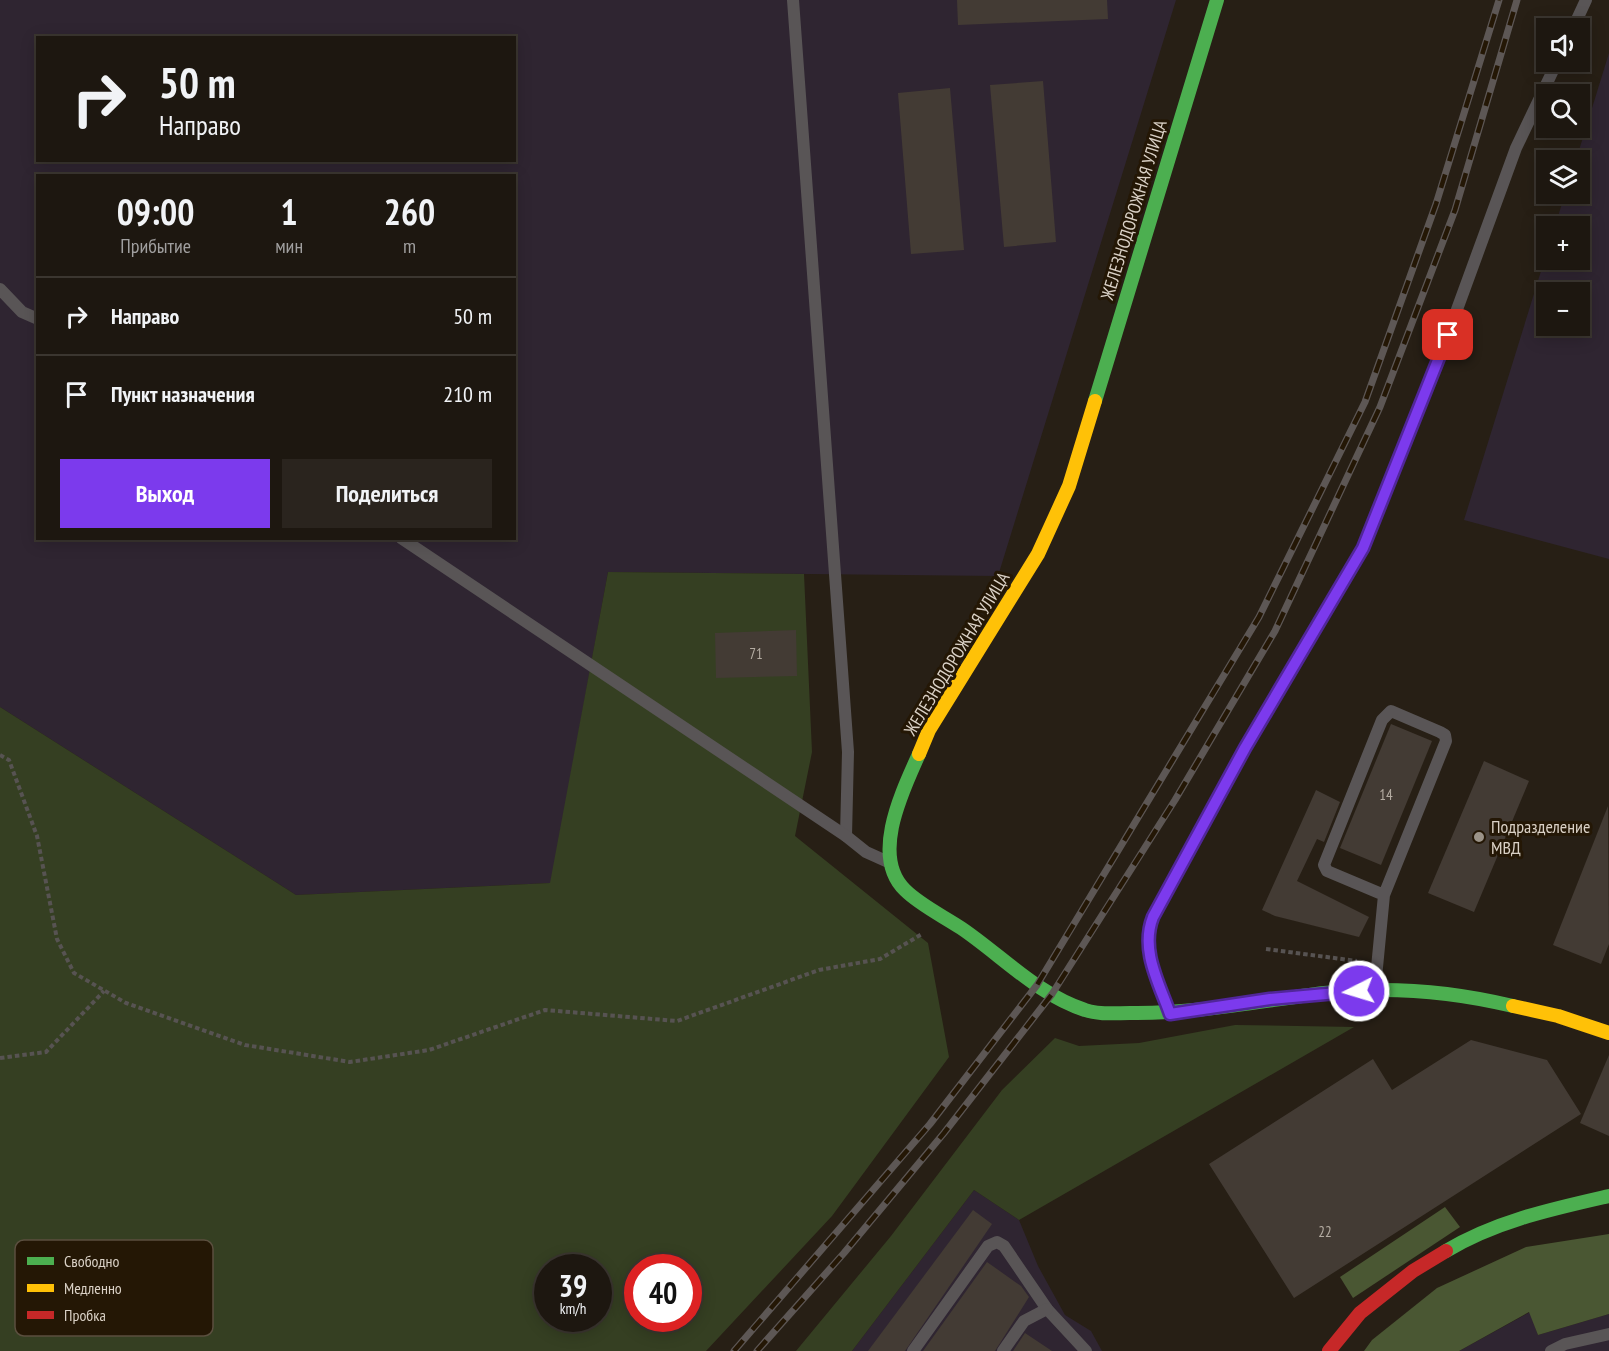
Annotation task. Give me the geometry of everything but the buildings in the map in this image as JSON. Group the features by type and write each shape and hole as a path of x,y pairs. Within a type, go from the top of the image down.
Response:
{"street":[{"name":"ЖЕЛЕЗНОДОРОЖНАЯ УЛИЦА","path":"890,862 890,844 897,806 929,730 1038,554 1069,486 1216,0"},
{"path":"890,862 894,876 905,890 1037,985 1067,1003 1103,1013 1170,1014 1270,999 1375,989 1425,990 1502,1003 1558,1016 1609,1033"},
{"path":"1329,1351 1360,1313 1413,1271 1466,1239 1524,1216 1609,1196"}],"lane":[{"path":"793,0 848,752 846,836"},
{"path":"1578,18 1586,0"},
{"path":"1170,1014 1149,954 1149,926 1245,748 1363,548 1440,356 1516,148 1552,72"},
{"path":"0,289 22,312 36,318"},
{"path":"404,540 846,836 866,852 890,862"},
{"path":"1375,989 1384,895 1446,739 1440,732 1390,711 1382,720 1324,865 1327,871 1384,895"},
{"path":"913,1351 992,1243 997,1242 1004,1246 1047,1309 1086,1351"},
{"path":"1003,1351 1024,1321 1047,1309"},
{"path":"1551,1351 1564,1344 1609,1334"}],"path":[{"path":"0,755 9,760 37,836 57,939 74,973 126,1004 245,1045 350,1062 429,1050 545,1010 677,1021 819,970 880,959 948,919"},
{"path":"0,1058 46,1052 104,991"}],"shaded area":[{"path":"0,0 1176,0 998,576 608,572 551,883 296,895 0,707"},
{"path":"1609,53 1609,559 1464,520 1536,287 1536,336 1590,336 1590,282 1538,282 1541,270 1590,270 1590,216 1558,216 1562,204 1590,204 1590,150 1579,150 1583,138 1590,138 1590,115"},
{"path":"974,1190 1019,1220 1038,1266 1065,1315 1091,1331 1102,1351 852,1351"},
{"path":"1530,1312 1538,1335 1609,1314 1609,1351 1459,1351"}],"green space":[{"path":"608,572 804,574 812,752 795,836 928,943 949,1057 832,1216 706,1351 0,1351 0,707 296,895 550,883"},
{"path":"1235,1025 1354,1027 1019,1220 974,1190 852,1351 796,1351 891,1236 1002,1090 1055,1038 1079,1046 1139,1043"},
{"path":"1445,1207 1460,1227 1353,1298 1340,1277"},
{"path":"1609,1234 1609,1314 1538,1335 1529,1312 1459,1351 1364,1351 1372,1340 1437,1288 1526,1247"}],"railway":[{"path":"734,1351 930,1124 1037,985 1259,617 1365,402 1436,204 1499,0"},
{"path":"757,1351 844,1253 944,1133 1052,994 1175,800 1275,631 1380,407 1455,210 1517,0"}],"traffic: fast":[{"path":"1095,401 1217,0"},
{"path":"919,754 898,804 893,823 890,859 895,876 905,890 918,901 961,928 1036,985 1068,1003 1096,1013 1155,1013 1324,993 1396,990 1443,993 1513,1006"},
{"path":"1446,1251 1505,1224 1546,1211 1609,1196"}],"traffic: slow":[{"path":"919,754 929,730 1038,554 1069,486 1095,401"},
{"path":"1513,1006 1558,1016 1609,1033"}],"traffic: jam":[{"path":"1329,1351 1360,1313 1413,1271 1446,1251"}],"place":[{"name":"Подразделение МВД","path":"1479,837"}],"route":[{"path":"1359,991 1270,999 1170,1014 1149,954 1149,926 1245,748 1363,548 1448,335"}]}
